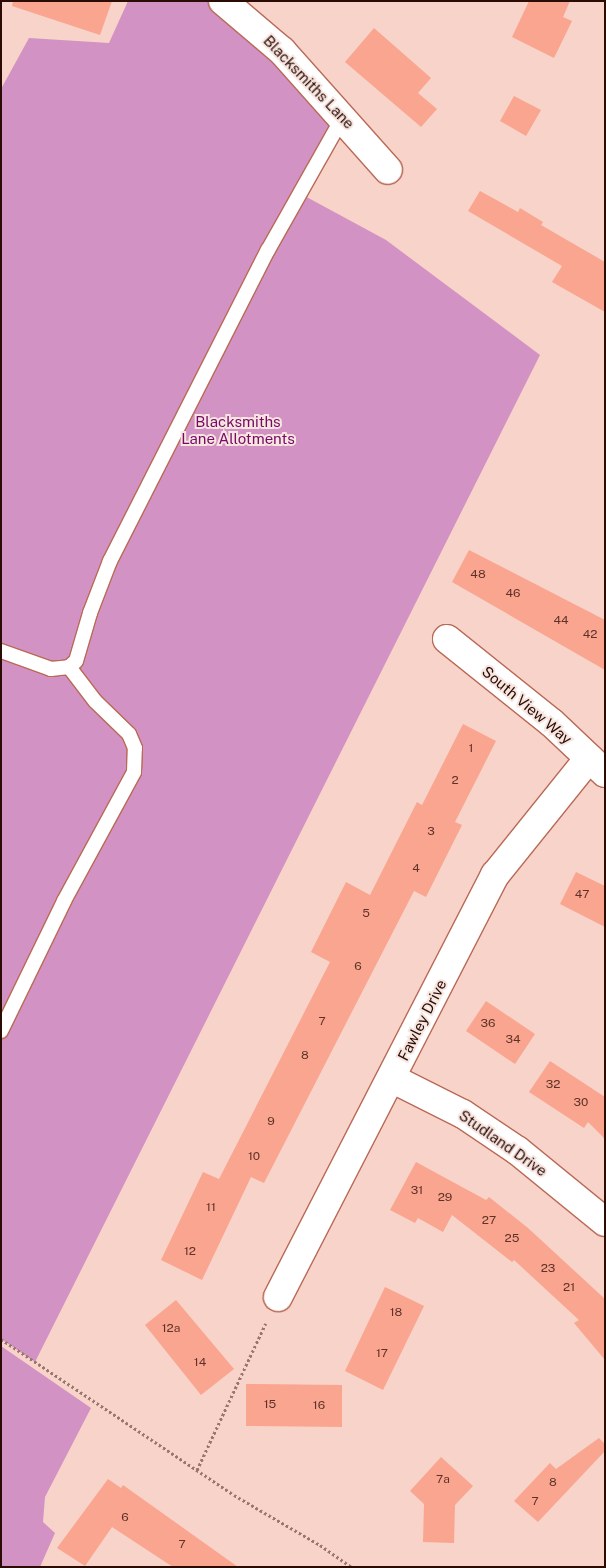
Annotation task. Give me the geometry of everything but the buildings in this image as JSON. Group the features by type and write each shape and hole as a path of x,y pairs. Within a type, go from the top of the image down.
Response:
{"street":[{"name":"Blacksmiths Lane","path":"223,1 282,51 343,117 388,170"},
{"name":"South View Way","path":"447,639 552,723 597,766"},
{"name":"Fawley Drive","path":"278,1298 496,875 597,766"},
{"name":"Studland Drive","path":"392,1079 463,1114 518,1151 605,1222"}],"lane":[{"path":"1,651 51,669 69,668 76,661 100,584 152,478 220,350 268,250 343,117"},
{"path":"1,1032 51,927 134,772 135,748 129,734 95,701 69,668"}],"path":[{"path":"197,1470 278,1298"},
{"path":"1,1339 197,1470 351,1567"}],"green space":[{"name":"Blacksmiths Lane Allotments","path":"128,1 223,1 343,117 301,194 386,240 540,355 35,1362 1,1339 1,89 29,38 109,43"},
{"path":"1,1346 91,1408 45,1497 43,1522 55,1533 40,1567 1,1567"}]}
